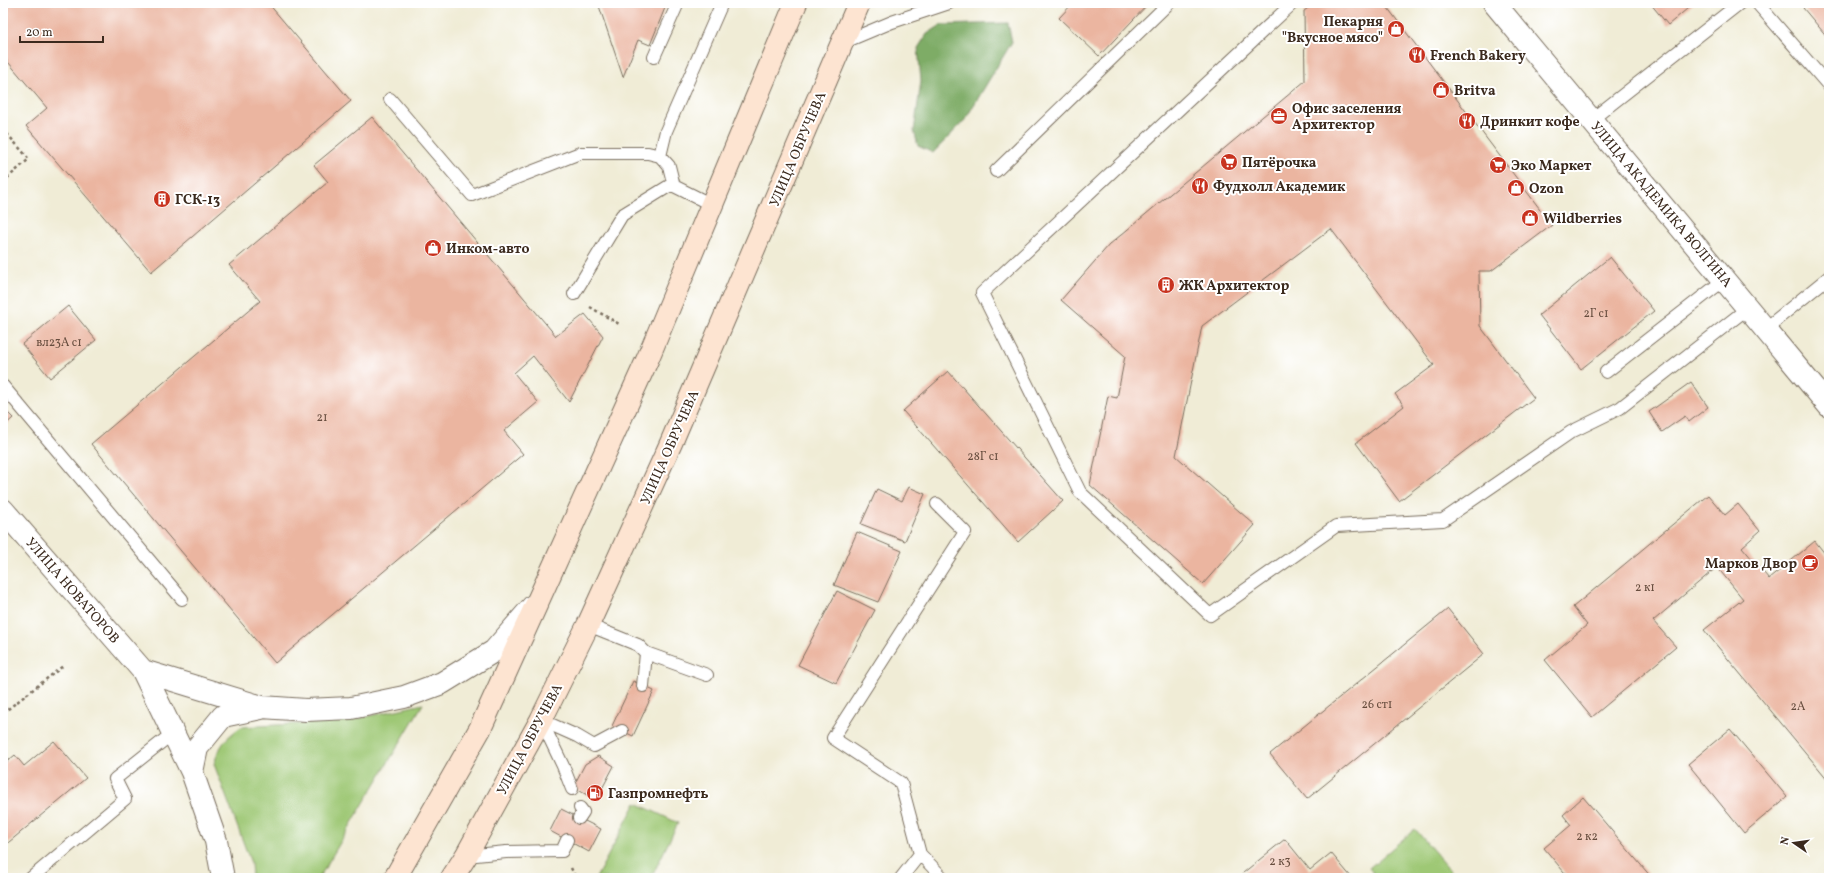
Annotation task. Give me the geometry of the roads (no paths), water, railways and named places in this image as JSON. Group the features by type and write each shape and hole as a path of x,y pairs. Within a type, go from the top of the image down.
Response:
{"main road":[{"path":"395,878 480,729 648,358 796,3"},
{"name":"УЛИЦА ОБРУЧЕВА","path":"452,878 466,856 541,720 588,624 671,443 859,3"}],"street":[{"name":"УЛИЦА АКАДЕМИКА ВОЛГИНА","path":"1494,3 1829,406"},
{"name":"УЛИЦА НОВАТОРОВ","path":"3,510 143,671 192,772 216,841 223,878"},
{"path":"143,671 262,707 306,710 351,708 404,697 442,683 494,651 540,598"},
{"path":"192,772 197,748 223,716 262,707"}],"lane":[{"path":"654,57 678,3"},
{"path":"660,156 666,131 722,3"},
{"path":"842,43 892,22 948,3"},
{"path":"996,171 1169,3"},
{"path":"1293,3 982,292 1080,492 1210,615 1336,526 1443,520 1571,432 1620,408 1748,308"},
{"path":"1591,120 1740,3"},
{"path":"1757,3 1829,86"},
{"path":"390,99 472,195 580,153 648,153 660,156 669,166 674,186"},
{"path":"574,294 622,215 669,186 674,186 712,205"},
{"path":"1766,329 1829,277"},
{"path":"1606,372 1724,280"},
{"path":"3,386 182,599"},
{"path":"937,504 965,532 833,738 901,783 920,854 943,878"},
{"path":"588,624 638,645 646,653 707,675"},
{"path":"644,686 646,653"},
{"path":"541,720 578,736 594,746 622,731"},
{"path":"541,720 563,766 572,789"},
{"path":"31,878 125,799 115,779 173,733"},
{"path":"466,856 506,852 562,851 568,840"},
{"path":"901,878 920,854"}],"place":[{"name":"Пекарня \"Вкусное мясо\"","path":"1396,29"},
{"name":"French Bakery","path":"1417,55"},
{"name":"Britva","path":"1441,90"},
{"name":"Офис заселения Архитектор","path":"1279,116"},
{"name":"Дринкит кофе","path":"1467,121"},
{"name":"Пятёрочка","path":"1229,162"},
{"name":"Эко Маркет","path":"1498,165"},
{"name":"Фудхолл Академик","path":"1200,186"},
{"name":"Ozon","path":"1516,188"},
{"name":"ГСК-13","path":"162,199"},
{"name":"Wildberries","path":"1530,218"},
{"name":"Инком-авто","path":"433,248"},
{"name":"ЖК Архитектор","path":"1166,285"},
{"name":"Марков Двор","path":"1810,563"},
{"name":"Газпромнефть","path":"595,793"}]}
